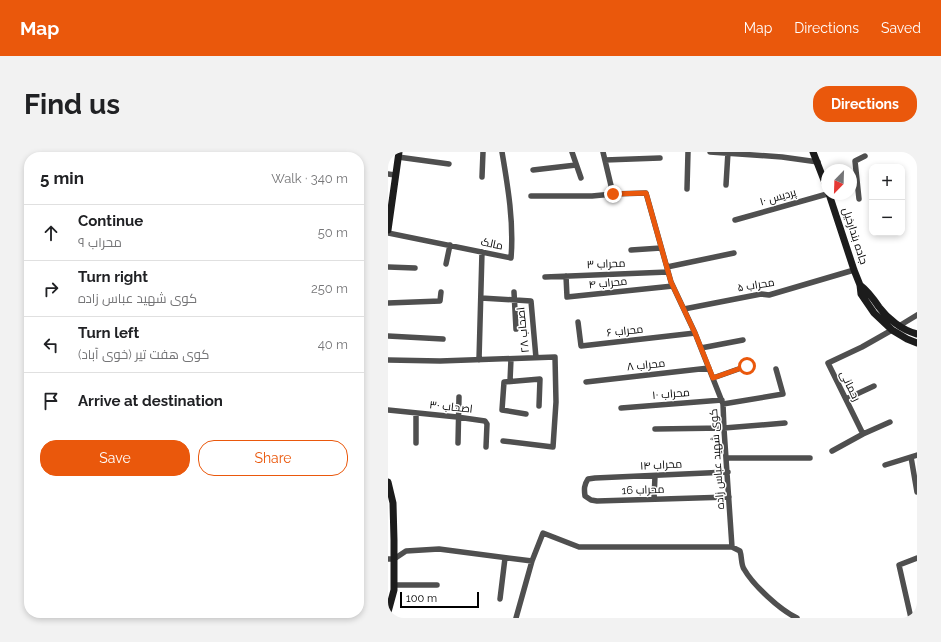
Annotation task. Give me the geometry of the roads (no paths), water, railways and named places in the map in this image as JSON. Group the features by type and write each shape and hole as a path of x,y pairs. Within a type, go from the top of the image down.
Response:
{"main road":[{"path":"813,152 821,169"},
{"path":"388,230 391,174 398,154"},
{"name":"جاده بندارخیل","path":"830,200 860,285 861,294 874,313 892,330 917,343"},
{"name":"جاده بندارخیل","path":"860,285 868,291 880,308 899,326 917,334"},
{"path":"388,482 393,504 391,559 394,585 388,612"}],"street":[{"path":"482,177 483,152"},
{"name":"مالک","path":"388,234 511,258 513,238 502,152"},
{"path":"572,152 581,178"},
{"path":"531,196 592,196 613,194 603,152"},
{"path":"637,152 641,159"},
{"path":"687,189 688,152"},
{"path":"710,152 762,154 818,162"},
{"path":"726,186 728,153"},
{"path":"398,154 449,164"},
{"path":"855,164 855,161 865,156"},
{"path":"605,160 660,158"},
{"path":"533,170 576,165"},
{"name":"کوی شهید عباس زاده","path":"613,194 646,193 673,286 695,333 723,402 732,546"},
{"path":"857,193 858,200"},
{"name":"پردیس ۱۰","path":"735,220 821,196"},
{"path":"446,264 450,245"},
{"path":"631,250 662,248"},
{"path":"479,360 482,252"},
{"name":"محراب ۳","path":"545,277 668,269 734,253"},
{"path":"388,267 415,268"},
{"name":"محراب ۵","path":"684,309 761,294 769,295 854,270"},
{"name":"محراب ۴","path":"566,276 567,297 673,286"},
{"path":"388,303 440,301 440,292"},
{"path":"514,292 516,329"},
{"name":"اصحاب ۲۸","path":"481,298 531,301 536,358"},
{"path":"899,326 917,315"},
{"name":"محراب ۶","path":"578,322 581,346 695,333"},
{"name":"رحمانی","path":"863,434 828,363 862,347 892,330"},
{"path":"388,336 443,339"},
{"path":"701,348 743,340"},
{"path":"388,360 440,361 556,358 556,402 553,447 504,441"},
{"path":"510,381 511,359"},
{"path":"713,378 747,366"},
{"name":"محراب ۸","path":"586,382 709,368"},
{"name":"محراب ۱۰","path":"621,408 723,402 783,394 776,369"},
{"path":"526,414 502,410 504,382 540,379 539,406"},
{"path":"846,399 874,386"},
{"path":"458,443 457,417 459,397"},
{"name":"اصحاب ۳۰","path":"388,410 457,417 486,422 486,447"},
{"path":"416,413 416,443"},
{"path":"832,450 890,422"},
{"path":"655,429 724,428 785,424"},
{"path":"885,465 917,455"},
{"path":"911,457 917,492"},
{"path":"727,458 810,458"},
{"name":"محراب ۱۴","path":"595,478 728,472"},
{"path":"654,500 655,476"},
{"name":"محراب 16","path":"595,478 588,479 584,484 585,496 591,500 654,500 729,497"},
{"path":"516,618 532,561 543,533 579,547 732,546 740,551 743,568 764,593 778,606 797,618"},
{"path":"391,559 406,551 439,550 532,561"},
{"path":"500,599 505,558"},
{"path":"911,618 899,565 917,558"},
{"path":"394,585 437,585"}]}
